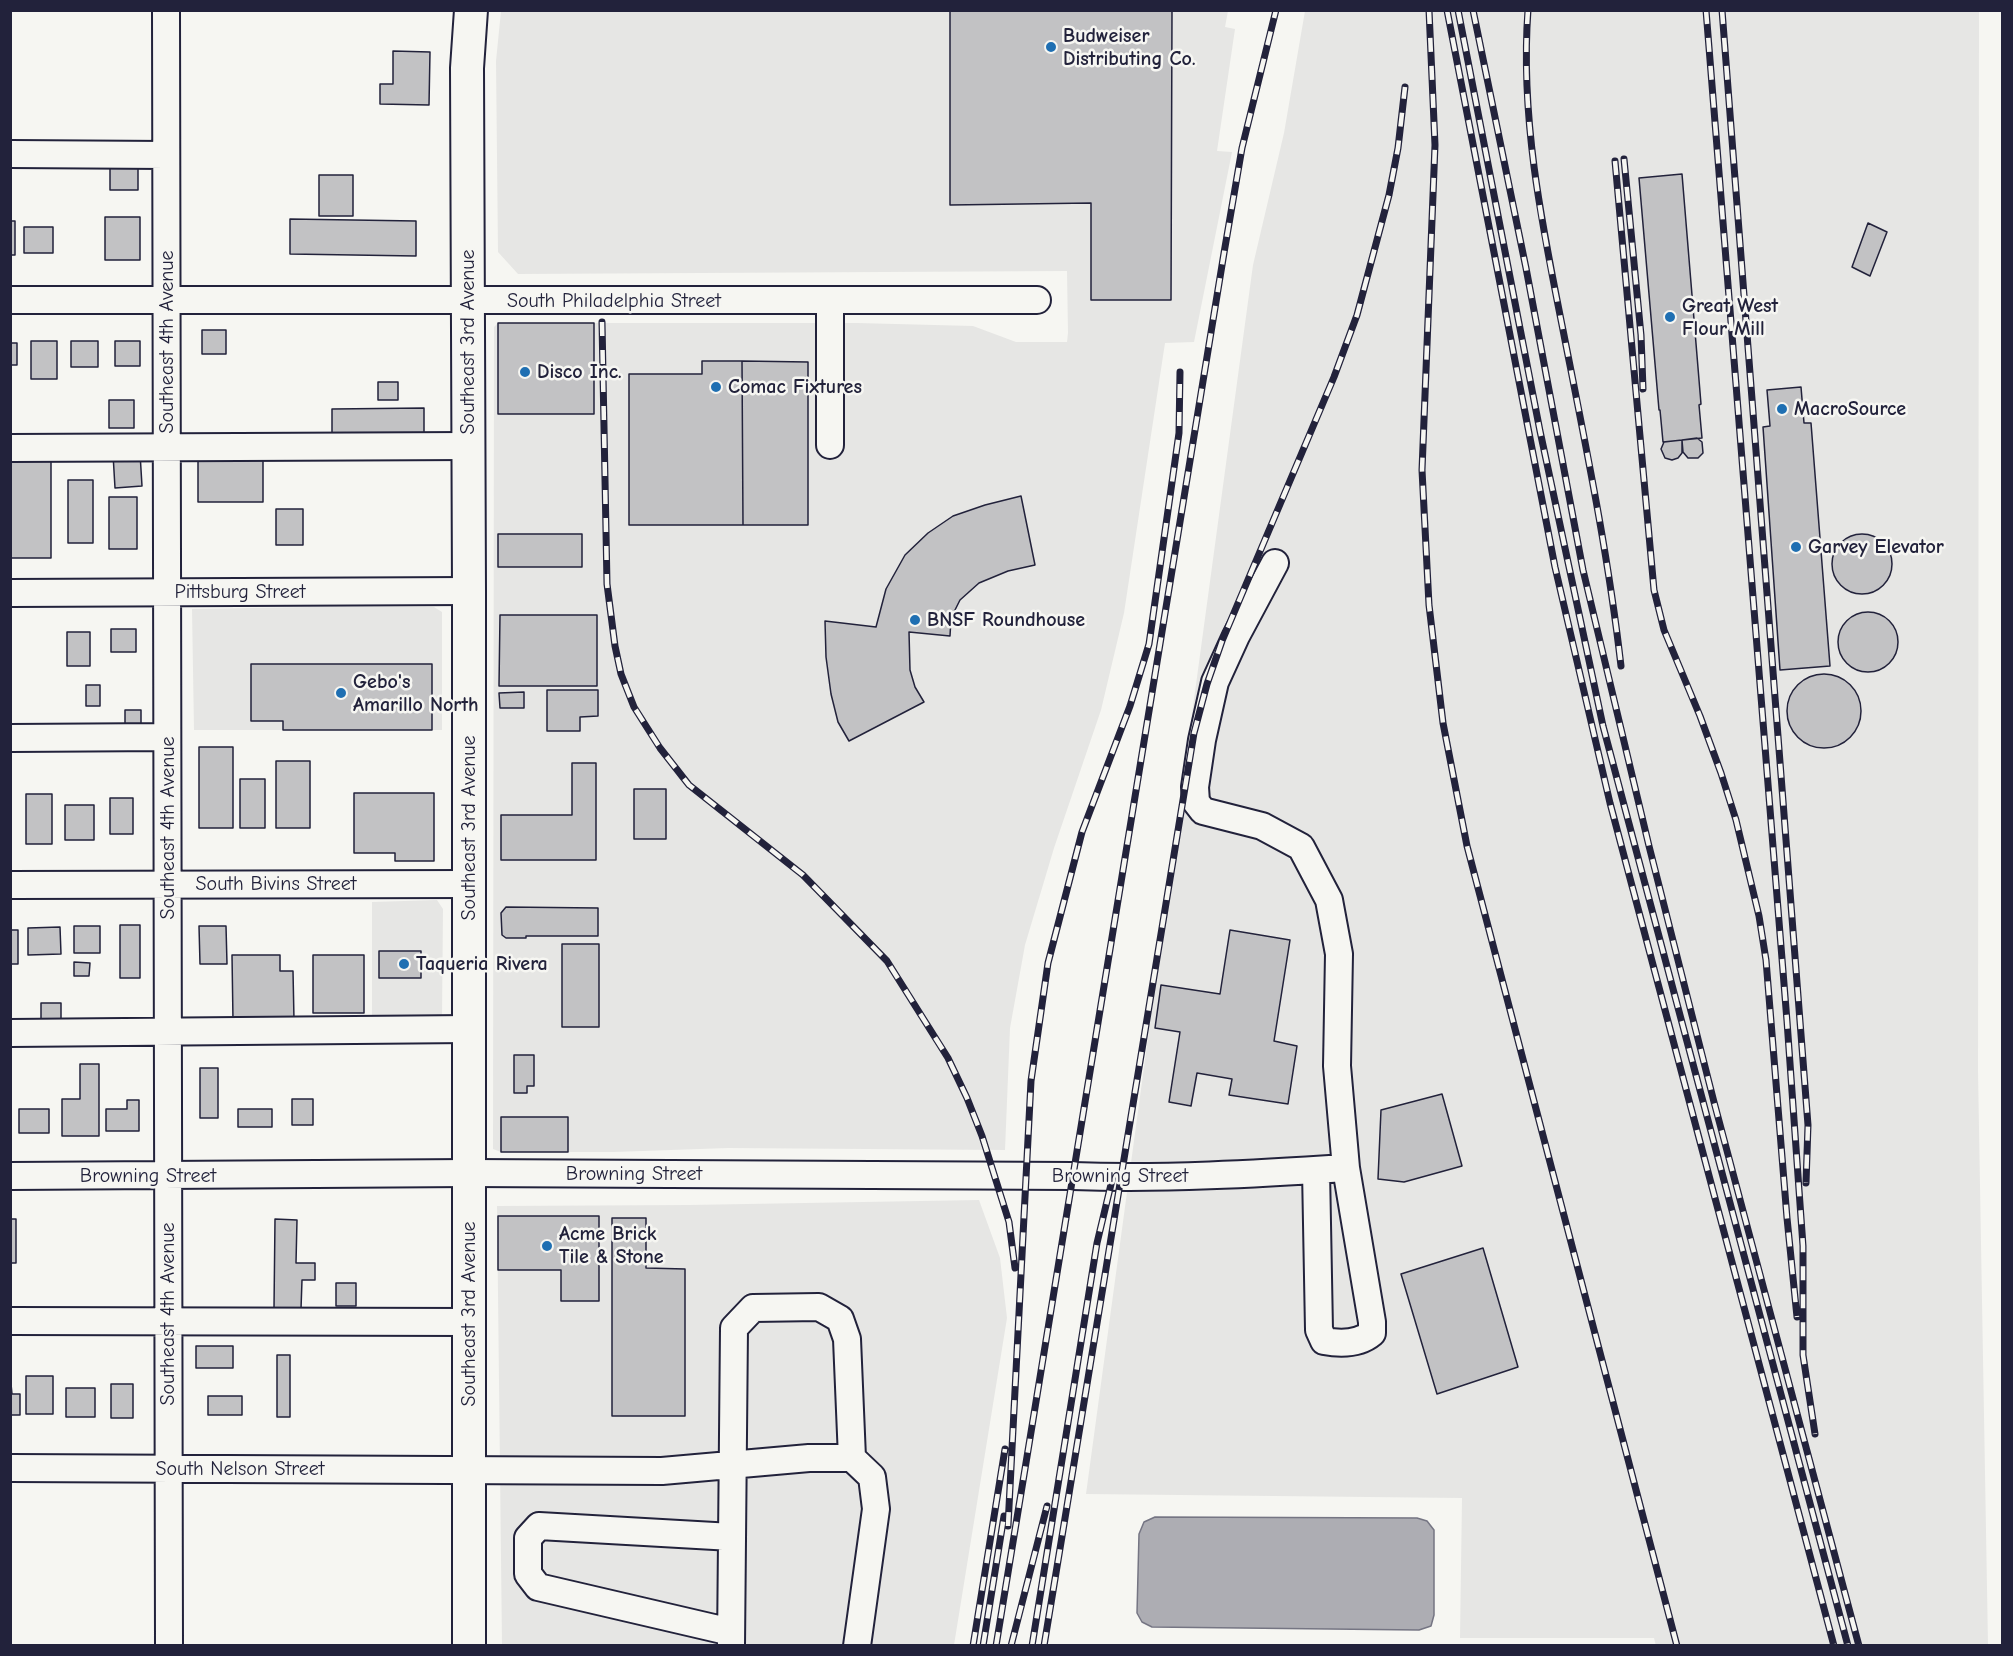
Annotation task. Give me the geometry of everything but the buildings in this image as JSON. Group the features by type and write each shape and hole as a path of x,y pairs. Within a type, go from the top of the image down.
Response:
{"main road":[{"name":"Southeast 3rd Avenue","path":"469,1646 467,68 471,10"}],"street":[{"name":"Southeast 4th Avenue","path":"166,10 169,1646"},
{"path":"10,154 166,155"},
{"name":"South Philadelphia Street","path":"10,300 830,302 1037,300"},
{"path":"830,302 830,445"},
{"path":"10,448 469,446"},
{"path":"1275,563 1236,636 1215,682 1202,740 1195,787 1196,802 1203,811 1262,826 1301,848 1329,900 1339,954 1336,1066 1346,1168 1372,1322 1372,1333 1363,1340 1336,1343 1324,1341 1319,1330 1316,1170"},
{"name":"Pittsburg Street","path":"10,593 469,591"},
{"path":"10,738 167,736"},
{"name":"South Bivins Street","path":"10,885 469,885"},
{"path":"10,1032 469,1029"},
{"name":"Browning Street","path":"10,1176 469,1173 1120,1178 1257,1174 1346,1168"},
{"path":"732,1537 539,1526 528,1538 528,1575 538,1587 731,1639 733,1464 734,1328 753,1308 819,1307 840,1319 847,1339 852,1458 872,1477 876,1509 857,1646"},
{"path":"10,1322 168,1320 469,1322"},
{"name":"South Nelson Street","path":"10,1468 662,1471 809,1458 852,1458"}],"shaded area":[{"path":"501,11 1228,11 1225,27 1235,29 1217,151 1232,152 1194,342 1165,343 1124,613 1101,710 1054,848 1025,945 1010,1028 1005,1150 728,1148 614,1152 501,1152 493,1149 494,327 498,323 857,323 973,326 1016,342 1067,342 1068,333 1067,271 518,274 498,252 496,61"},
{"path":"1305,11 1979,11 1978,1071 1988,1645 1656,1646 1654,1638 1460,1638 1462,1498 1086,1494 1253,265 1284,133"},
{"path":"434,607 442,612 442,730 194,730 192,609"},
{"path":"437,900 443,909 442,1017 372,1018 372,902"},
{"path":"979,1200 1000,1258 1007,1318 954,1645 502,1645 497,1206"},
{"path":"1155,1517 1417,1518 1427,1521 1434,1530 1434,1615 1431,1626 1419,1630 1152,1627 1142,1622 1137,1613 1139,1534 1144,1522"}],"railway":[{"path":"996,1646 1224,253 1242,148 1276,10"},
{"path":"1429,10 1435,145 1422,470 1429,605 1443,723 1467,846 1677,1646"},
{"path":"1447,10 1555,567 1610,803 1834,1646"},
{"path":"1458,10 1540,431 1603,726 1848,1646"},
{"path":"1473,10 1526,268 1583,570 1649,846 1714,1102 1859,1646"},
{"path":"1528,10 1527,91 1535,171 1603,539 1621,666"},
{"path":"1706,10 1787,1021 1803,1246 1803,1355 1815,1434"},
{"path":"1722,10 1808,1125 1806,1183"},
{"path":"1044,1646 1194,733 1207,684 1222,641 1334,377 1357,315 1389,195 1398,148 1405,87"},
{"path":"1624,159 1641,335 1643,389"},
{"path":"1615,161 1654,590 1664,630 1721,773 1736,820 1759,916 1766,960 1797,1317"},
{"path":"602,322 607,584 621,674 634,707 660,748 689,785 803,875 887,961 948,1058 967,1098 982,1136 1009,1222 1015,1268"},
{"path":"1008,1526 1031,1081 1048,963 1082,832 1130,706 1149,644 1179,433 1180,372"},
{"path":"1032,1646 1097,1243 1113,1176"},
{"path":"973,1646 1005,1449"},
{"path":"1011,1646 1047,1506"},
{"path":"983,1646 1004,1516"}],"place":[{"name":"Budweiser Distributing Co.","path":"1051,47"},
{"name":"Great West Flour Mill","path":"1670,317"},
{"name":"Disco Inc.","path":"525,372"},
{"name":"Comac Fixtures","path":"716,387"},
{"name":"MacroSource","path":"1782,409"},
{"name":"Garvey Elevator","path":"1796,547"},
{"name":"BNSF Roundhouse","path":"915,620"},
{"name":"Gebo's Amarillo North","path":"341,693"},
{"name":"Taqueria Rivera","path":"404,964"},
{"name":"Acme Brick Tile & Stone","path":"547,1246"}]}
